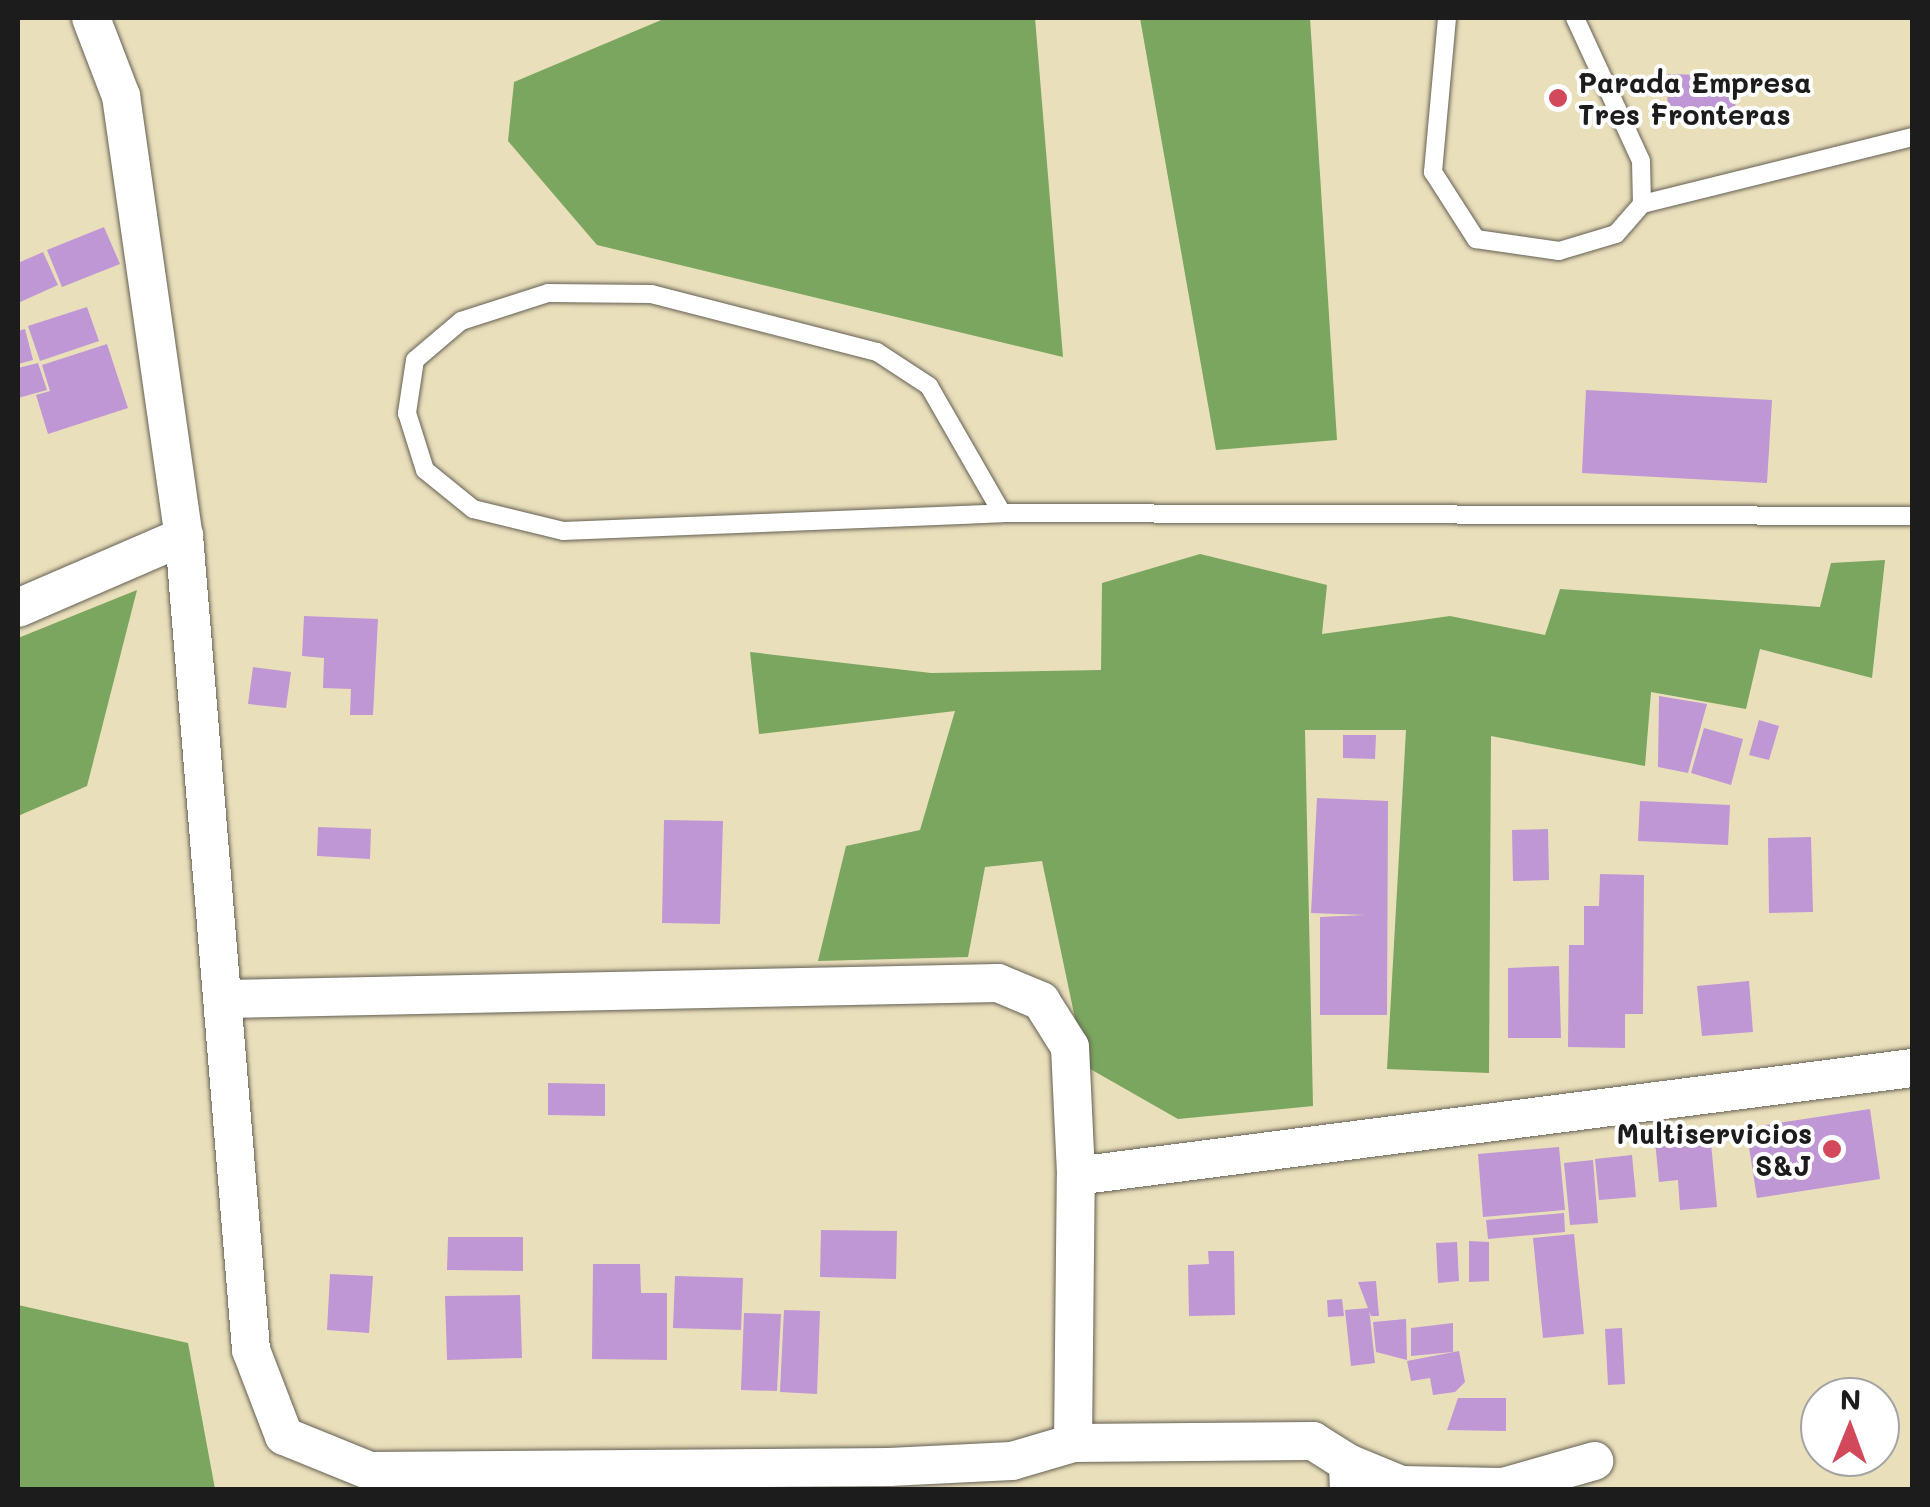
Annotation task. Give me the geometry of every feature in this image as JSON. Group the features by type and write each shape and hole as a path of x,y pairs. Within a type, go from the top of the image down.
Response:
{"street":[{"path":"92,18 121,96 184,536 227,999 251,1350 284,1436 370,1472 724,1477 1012,1461 1073,1443 1314,1442 1348,1476 1401,1485 1504,1487 1594,1461"},
{"path":"18,608 184,536"},
{"path":"227,999 998,983 1041,1001 1070,1047 1076,1176 1073,1443"},
{"path":"1076,1176 1912,1068"}],"lane":[{"path":"1447,18 1432,172 1476,239 1559,250 1616,234 1642,204 1912,136"},
{"path":"1575,18 1640,161 1642,204"},
{"path":"1002,513 929,386 877,352 651,294 548,294 460,322 416,360 406,413 425,470 472,509 563,531 1002,513 1912,516"}],"green space":[{"path":"666,18 1035,18 1063,357 597,245 508,141 514,82"},
{"path":"1140,18 1310,18 1337,440 1216,450"},
{"path":"1200,554 1327,585 1322,634 1450,616 1545,635 1560,589 1820,607 1831,563 1885,560 1872,678 1760,649 1746,709 1651,692 1645,766 1491,736 1489,1073 1387,1069 1406,730 1305,730 1313,1106 1178,1119 1085,1066 1042,861 985,867 968,957 818,961 846,846 920,830 955,711 759,734 750,652 931,673 1101,670 1102,583"},
{"path":"137,590 87,786 18,816 18,638"},
{"path":"18,1305 188,1343 215,1489 18,1489"}],"building":[{"path":"1668,74 1736,76 1735,121 1667,119"},
{"path":"104,227 120,264 62,287 47,250"},
{"path":"43,252 58,285 18,303 18,263"},
{"path":"87,307 99,341 40,361 28,326"},
{"path":"25,329 33,360 18,364 18,331"},
{"path":"107,344 128,408 48,434 36,395 50,391 42,365"},
{"path":"38,363 47,390 18,398 18,368"},
{"path":"1586,390 1772,400 1767,483 1582,473"},
{"path":"304,616 378,619 373,715 350,715 351,689 323,688 324,658 302,656"},
{"path":"253,667 291,672 286,708 248,704"},
{"path":"1659,696 1707,704 1688,773 1658,767"},
{"path":"1759,720 1779,726 1769,760 1749,755"},
{"path":"1704,728 1743,739 1731,785 1691,773"},
{"path":"1343,735 1376,735 1375,759 1343,758"},
{"path":"1317,798 1388,801 1387,1015 1320,1015 1320,917 1365,915 1311,913"},
{"path":"1640,801 1730,805 1728,845 1638,841"},
{"path":"664,820 723,821 720,924 662,923"},
{"path":"318,827 371,829 370,859 317,856"},
{"path":"1548,829 1549,880 1513,881 1512,830"},
{"path":"1811,837 1813,912 1769,913 1768,838"},
{"path":"1600,874 1644,875 1643,1014 1625,1014 1625,1048 1568,1047 1569,945 1584,945 1584,906 1599,906"},
{"path":"1559,966 1561,1038 1508,1038 1508,968"},
{"path":"1749,981 1753,1032 1702,1036 1697,986"},
{"path":"548,1083 605,1084 605,1116 548,1115"},
{"path":"1870,1109 1880,1179 1757,1198 1746,1128"},
{"path":"1710,1132 1717,1207 1680,1210 1678,1180 1659,1182 1655,1141"},
{"path":"1559,1147 1565,1210 1483,1217 1478,1154"},
{"path":"1632,1155 1636,1197 1599,1200 1595,1159"},
{"path":"1593,1160 1598,1223 1570,1225 1564,1163"},
{"path":"1564,1213 1565,1232 1488,1239 1486,1220"},
{"path":"821,1230 897,1231 896,1279 820,1277"},
{"path":"1574,1234 1584,1334 1543,1338 1533,1238"},
{"path":"448,1237 523,1237 523,1271 447,1270"},
{"path":"1469,1241 1489,1242 1489,1281 1469,1282"},
{"path":"1457,1242 1459,1281 1438,1283 1436,1243"},
{"path":"1208,1251 1234,1251 1235,1315 1189,1316 1188,1265 1209,1264"},
{"path":"593,1264 640,1264 641,1293 667,1293 667,1360 592,1359"},
{"path":"330,1274 373,1276 369,1333 327,1330"},
{"path":"675,1276 743,1278 741,1330 673,1328"},
{"path":"1376,1281 1379,1316 1371,1316 1358,1282"},
{"path":"520,1295 522,1358 447,1360 445,1296"},
{"path":"1342,1299 1344,1316 1328,1317 1327,1300"},
{"path":"1369,1308 1375,1363 1351,1366 1345,1310"},
{"path":"784,1310 820,1311 817,1394 780,1392"},
{"path":"744,1313 781,1314 777,1391 741,1390"},
{"path":"1406,1319 1407,1360 1376,1352 1373,1322"},
{"path":"1453,1323 1453,1352 1411,1356 1411,1328"},
{"path":"1622,1328 1625,1384 1608,1385 1605,1329"},
{"path":"1459,1351 1465,1382 1455,1392 1433,1395 1430,1378 1411,1381 1407,1361"},
{"path":"1458,1398 1506,1398 1506,1431 1447,1430"}],"place":[{"name":"Parada Empresa Tres Fronteras","path":"1558,98"},
{"name":"Multiservicios S&J","path":"1832,1149"}]}
